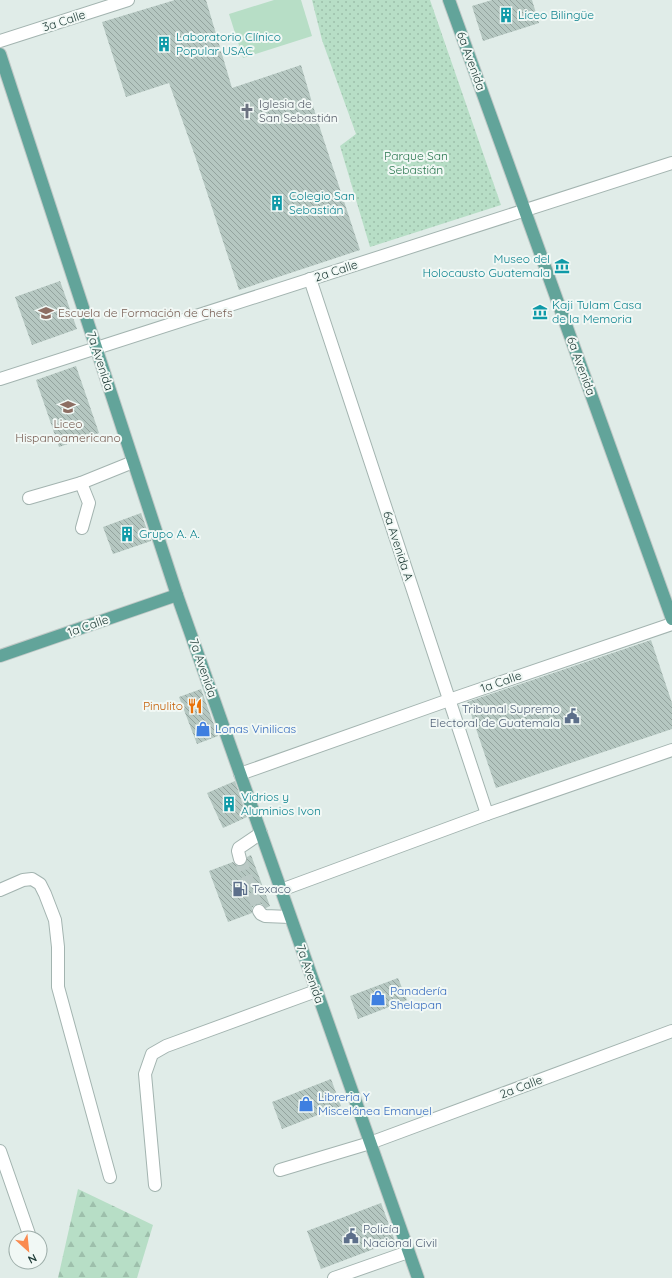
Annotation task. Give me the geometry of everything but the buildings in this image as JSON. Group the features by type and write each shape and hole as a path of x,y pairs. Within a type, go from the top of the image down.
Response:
{"main road":[{"name":"6a Avenida","path":"449,0 672,619"},
{"name":"7a Avenida","path":"0,54 177,595 418,1278"},
{"name":"1a Calle","path":"0,656 177,595"}],"street":[{"name":"3a Calle","path":"0,42 128,0"},
{"name":"2a Calle","path":"0,379 672,164"},
{"name":"6a Avenida A","path":"310,279 487,814"},
{"path":"29,498 81,483 133,462"},
{"path":"81,483 89,503 82,528"},
{"name":"1a Calle","path":"240,774 449,700 672,624"},
{"path":"281,890 487,814 672,750"},
{"path":"240,859 238,851 239,848 261,833"},
{"path":"0,890 23,880 32,879 40,884 55,920 58,947 58,987 110,1177"},
{"path":"259,910 261,914 265,916 290,917"},
{"path":"155,1185 145,1074 152,1054 166,1046 316,991"},
{"name":"2a Calle","path":"280,1170 370,1144 672,1030"},
{"path":"0,1151 28,1230"},
{"path":"334,1278 408,1252"}],"green space":[{"path":"274,0 301,0 312,36 243,58 229,14"},
{"name":"Parque San Sebastián","path":"312,0 430,0 501,205 370,247 340,146 356,134 322,40"},
{"path":"78,1189 153,1225 137,1278 58,1278"}],"tunnel":[{"path":"240,859 259,911"}],"place":[{"name":"Liceo Bilingüe","path":"506,15"},
{"name":"Laboratorio Clínico Popular USAC","path":"164,44"},
{"name":"Iglesia de San Sebastián","path":"247,111"},
{"name":"Colegio San Sebastián","path":"277,203"},
{"name":"Museo del Holocausto Guatemala","path":"562,266"},
{"name":"Kaji Tulam Casa de la Memoria","path":"540,312"},
{"name":"Escuela de Formación de Chefs","path":"46,313"},
{"name":"Liceo Hispanoamericano","path":"68,407"},
{"name":"Grupo A. A.","path":"127,534"},
{"name":"Pinulito","path":"195,706"},
{"name":"Tribunal Supremo Electoral de Guatemala","path":"572,716"},
{"name":"Lonas Vinilicas","path":"203,729"},
{"name":"Vidrios y Aluminios Ivon","path":"229,804"},
{"name":"Texaco","path":"240,889"},
{"name":"Panadería Shelapan","path":"378,998"},
{"name":"Libreria Y Miscelánea Emanuel","path":"306,1104"},
{"name":"Policía Nacional Civil","path":"351,1236"}]}
